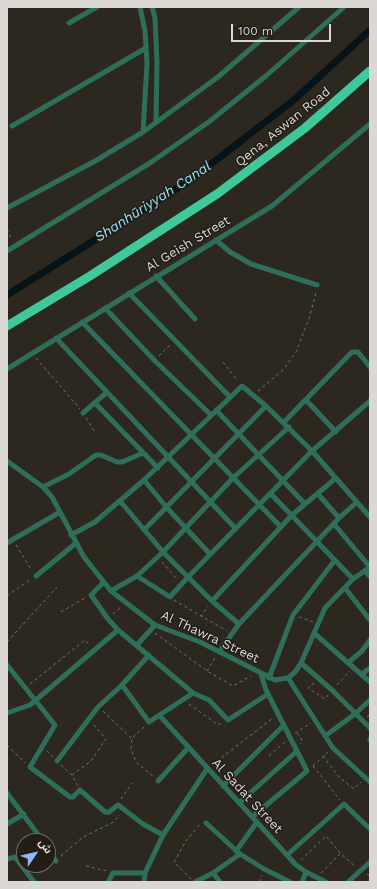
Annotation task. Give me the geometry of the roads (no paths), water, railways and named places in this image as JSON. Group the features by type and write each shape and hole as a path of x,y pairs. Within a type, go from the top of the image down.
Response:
{"highway":[{"name":"Qena, Aswan Road","path":"7,326 102,269 217,194 305,128 370,72"}],"street":[{"path":"69,23 98,7"},
{"path":"140,7 146,48 143,132"},
{"path":"152,7 156,30 156,122"},
{"path":"7,208 97,160 143,132 218,77 299,7"},
{"path":"7,251 150,163 210,121 267,75 344,7"},
{"path":"12,126 146,48"},
{"name":"Al Geish Street","path":"7,368 272,206 370,124"},
{"path":"216,240 230,252 251,264 317,285"},
{"path":"156,276 195,319"},
{"path":"129,293 230,397"},
{"path":"105,308 154,360 211,415"},
{"path":"82,322 281,527"},
{"path":"56,338 106,393 236,529"},
{"path":"284,422 352,352 358,352 370,367"},
{"path":"71,534 95,522 120,501 169,458 242,386 289,427 370,517"},
{"path":"83,413 106,393"},
{"path":"306,400 336,432"},
{"path":"137,576 170,597 210,554 312,451 336,432 370,401"},
{"path":"95,403 158,468"},
{"path":"144,530 167,508 213,458 266,406"},
{"path":"216,410 238,434 259,453 305,504"},
{"path":"111,591 137,576 158,557 233,478 289,427"},
{"path":"43,487 69,474 96,455 101,455 122,462 143,453"},
{"name":"Al Thawra Street","path":"7,461 43,487 52,497 75,544 103,583 126,603 155,625 178,633 219,652 268,678 275,680 288,678"},
{"path":"212,601 292,515 336,478"},
{"path":"144,480 167,508 210,554"},
{"path":"271,494 353,579"},
{"path":"318,494 339,518"},
{"path":"120,501 163,552 212,601 239,624"},
{"path":"219,652 239,624 339,518 357,502"},
{"path":"7,543 60,512"},
{"path":"334,524 368,568 370,577"},
{"path":"36,576 75,544"},
{"path":"268,678 293,615 335,560"},
{"path":"368,568 353,579 325,608 317,623 301,663 288,678 325,736 341,756 370,782"},
{"path":"103,583 91,595 118,630 193,693 209,700 228,720 268,694"},
{"path":"344,588 370,620"},
{"path":"136,646 155,625"},
{"path":"7,713 22,709 36,700 93,649 118,630"},
{"path":"314,633 349,662 370,682"},
{"path":"349,662 362,651 370,640"},
{"path":"57,761 98,707 122,685 149,655"},
{"path":"301,663 332,690 370,728"},
{"path":"7,666 55,725 44,747 30,767 70,797 73,797 80,790 103,812 108,812 118,805 124,811 163,836"},
{"path":"362,674 370,668"},
{"path":"252,817 307,771 277,714 261,674"},
{"path":"122,685 149,722 193,693"},
{"path":"325,736 355,714 370,700"},
{"name":"Al Sadat Street","path":"160,716 296,865 326,882"},
{"path":"223,786 283,726"},
{"path":"158,781 188,748"},
{"path":"239,803 297,751"},
{"path":"144,882 145,874 163,836 207,769"},
{"path":"7,793 37,833"},
{"path":"287,854 344,804 370,829"},
{"path":"7,824 24,814"},
{"path":"194,882 213,873 238,852 257,822"},
{"path":"206,823 238,852 264,869 290,882"},
{"path":"7,859 12,856 15,857 34,882"},
{"path":"348,882 361,872 370,862"},
{"path":"302,882 306,872"},
{"path":"108,882 113,873 145,874"},
{"path":"213,873 220,882"}],"waterway":[{"name":"Shanhūriyyah Canal","path":"7,295 189,181 294,100 370,30"}]}
